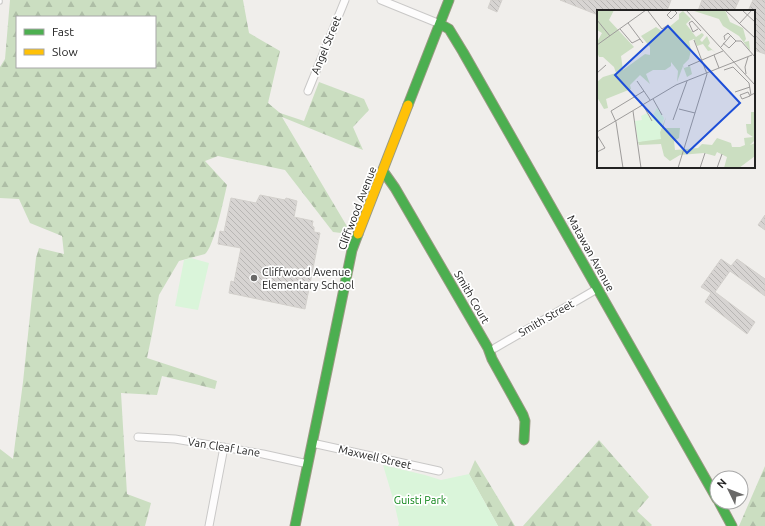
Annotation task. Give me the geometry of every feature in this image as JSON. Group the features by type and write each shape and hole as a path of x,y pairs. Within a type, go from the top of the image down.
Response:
{"street":[{"name":"Angel Street","path":"308,91 345,0"},
{"path":"381,0 440,24"},
{"name":"Cliffwood Avenue","path":"296,526 352,250 449,0"},
{"name":"Matawan Avenue","path":"440,24 449,29 463,52 709,485"},
{"name":"Smith Court","path":"383,171 488,348 492,360 523,415 525,421 524,440"},
{"name":"Smith Street","path":"495,348 597,289"},
{"name":"Van Cleaf Lane","path":"138,437 176,439 264,454 308,464"},
{"name":"Maxwell Street","path":"312,443 438,471"},
{"path":"209,526 224,447"},
{"path":"723,510 732,526"}],"green space":[{"path":"10,0 243,0 249,33 280,51 268,103 280,113 304,121 319,82 364,99 369,110 353,127 363,150 282,117 348,228 341,233 333,232 285,170 218,156 205,161 227,185 215,233 205,254 179,261 159,295 147,358 217,381 215,389 162,376 157,395 121,393 127,494 151,503 145,526 0,526 0,449 13,459 36,258 39,248 64,254 62,236 30,223 19,199 0,198 0,67 5,59"},
{"path":"191,258 209,263 198,310 175,306 184,260"},
{"path":"599,440 649,497 637,511 652,525 523,526"},
{"path":"475,460 515,526 498,526 469,474"},
{"name":"Guisti Park","path":"383,465 441,480 469,474 498,526 398,526 399,524 394,502"},
{"path":"765,466 765,526 739,526 746,510 749,510 749,503"}],"building":[{"path":"491,0 502,0 497,12 488,8"},
{"path":"560,0 671,0 667,10 597,10 597,15"},
{"path":"702,0 739,0 734,10 698,10"},
{"path":"753,0 765,0 765,54 755,50 755,10 748,10"},
{"path":"260,195 285,200 286,198 297,201 294,217 313,221 312,226 314,227 314,232 320,233 305,309 229,293 231,281 234,282 241,248 218,244 220,231 224,232 231,198 256,203"},
{"path":"765,215 765,230 758,225"},
{"path":"721,259 731,266 737,259 765,279 765,296 730,271 715,292 755,322 747,334 705,302 711,293 701,287"}],"traffic: fast":[{"path":"408,105 449,0"},
{"path":"440,24 449,29 463,52 709,485"},
{"path":"383,171 395,188 488,348 492,359 523,415 525,421 524,440"},
{"path":"295,526 352,250 358,234"},
{"path":"723,510 732,526"}],"traffic: slow":[{"path":"358,234 408,105"}],"place":[{"name":"Cliffwood Avenue Elementary School","path":"254,278"}]}
